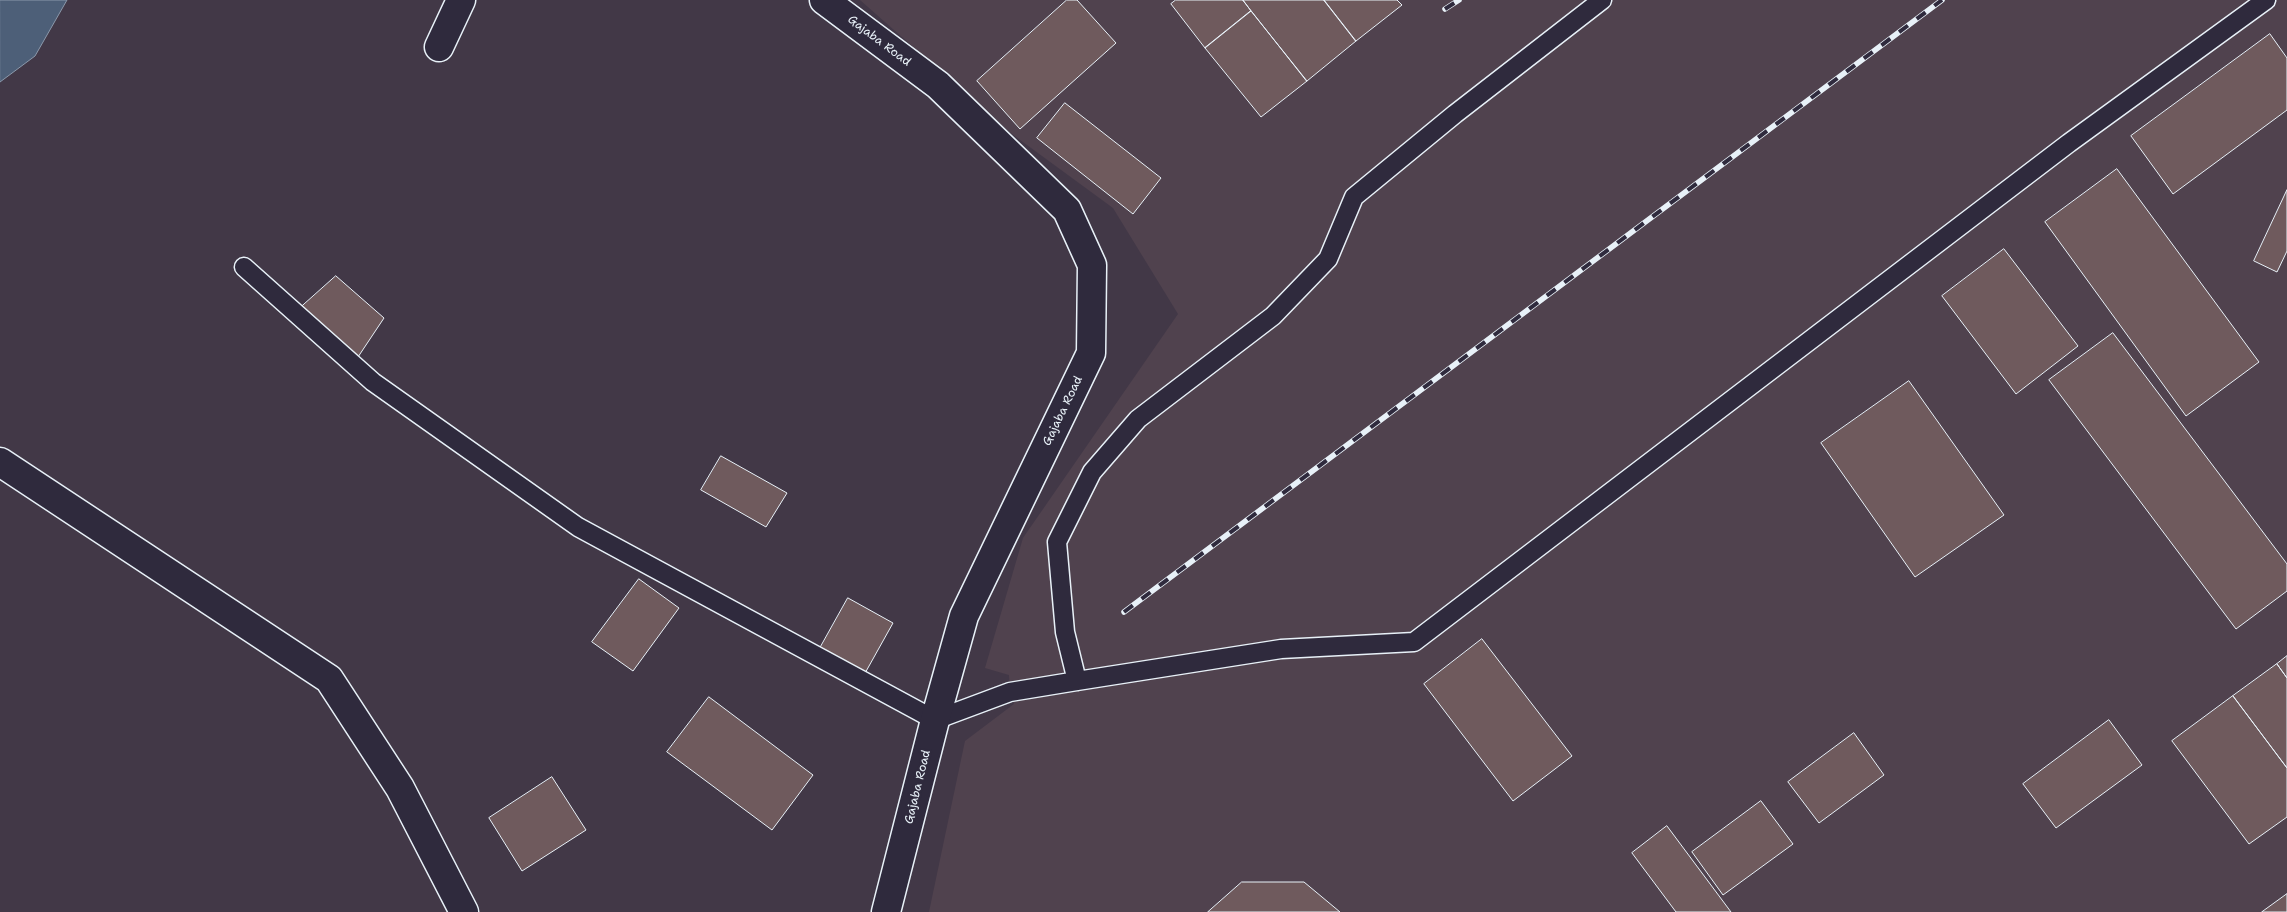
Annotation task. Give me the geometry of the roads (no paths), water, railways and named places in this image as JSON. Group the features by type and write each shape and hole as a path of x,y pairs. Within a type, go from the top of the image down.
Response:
{"main road":[{"path":"439,48 462,0"},
{"name":"Gajaba Road","path":"824,0 938,85 1067,210 1092,265 1091,353 964,616 935,720 886,912"},
{"path":"0,462 328,679 400,788 464,912"}],"lane":[{"path":"1077,681 1065,632 1057,542 1092,472 1138,419 1273,316 1328,259 1354,197 1455,114 1602,0"},
{"path":"244,267 373,382 578,527 935,720 1010,692 1077,681 1281,649 1414,642 2069,143 2266,0"}],"water":[{"path":"0,0 67,0 35,56 0,82"}],"railway":[{"path":"1445,9 1459,0"},
{"path":"1124,612 1942,0"}]}
